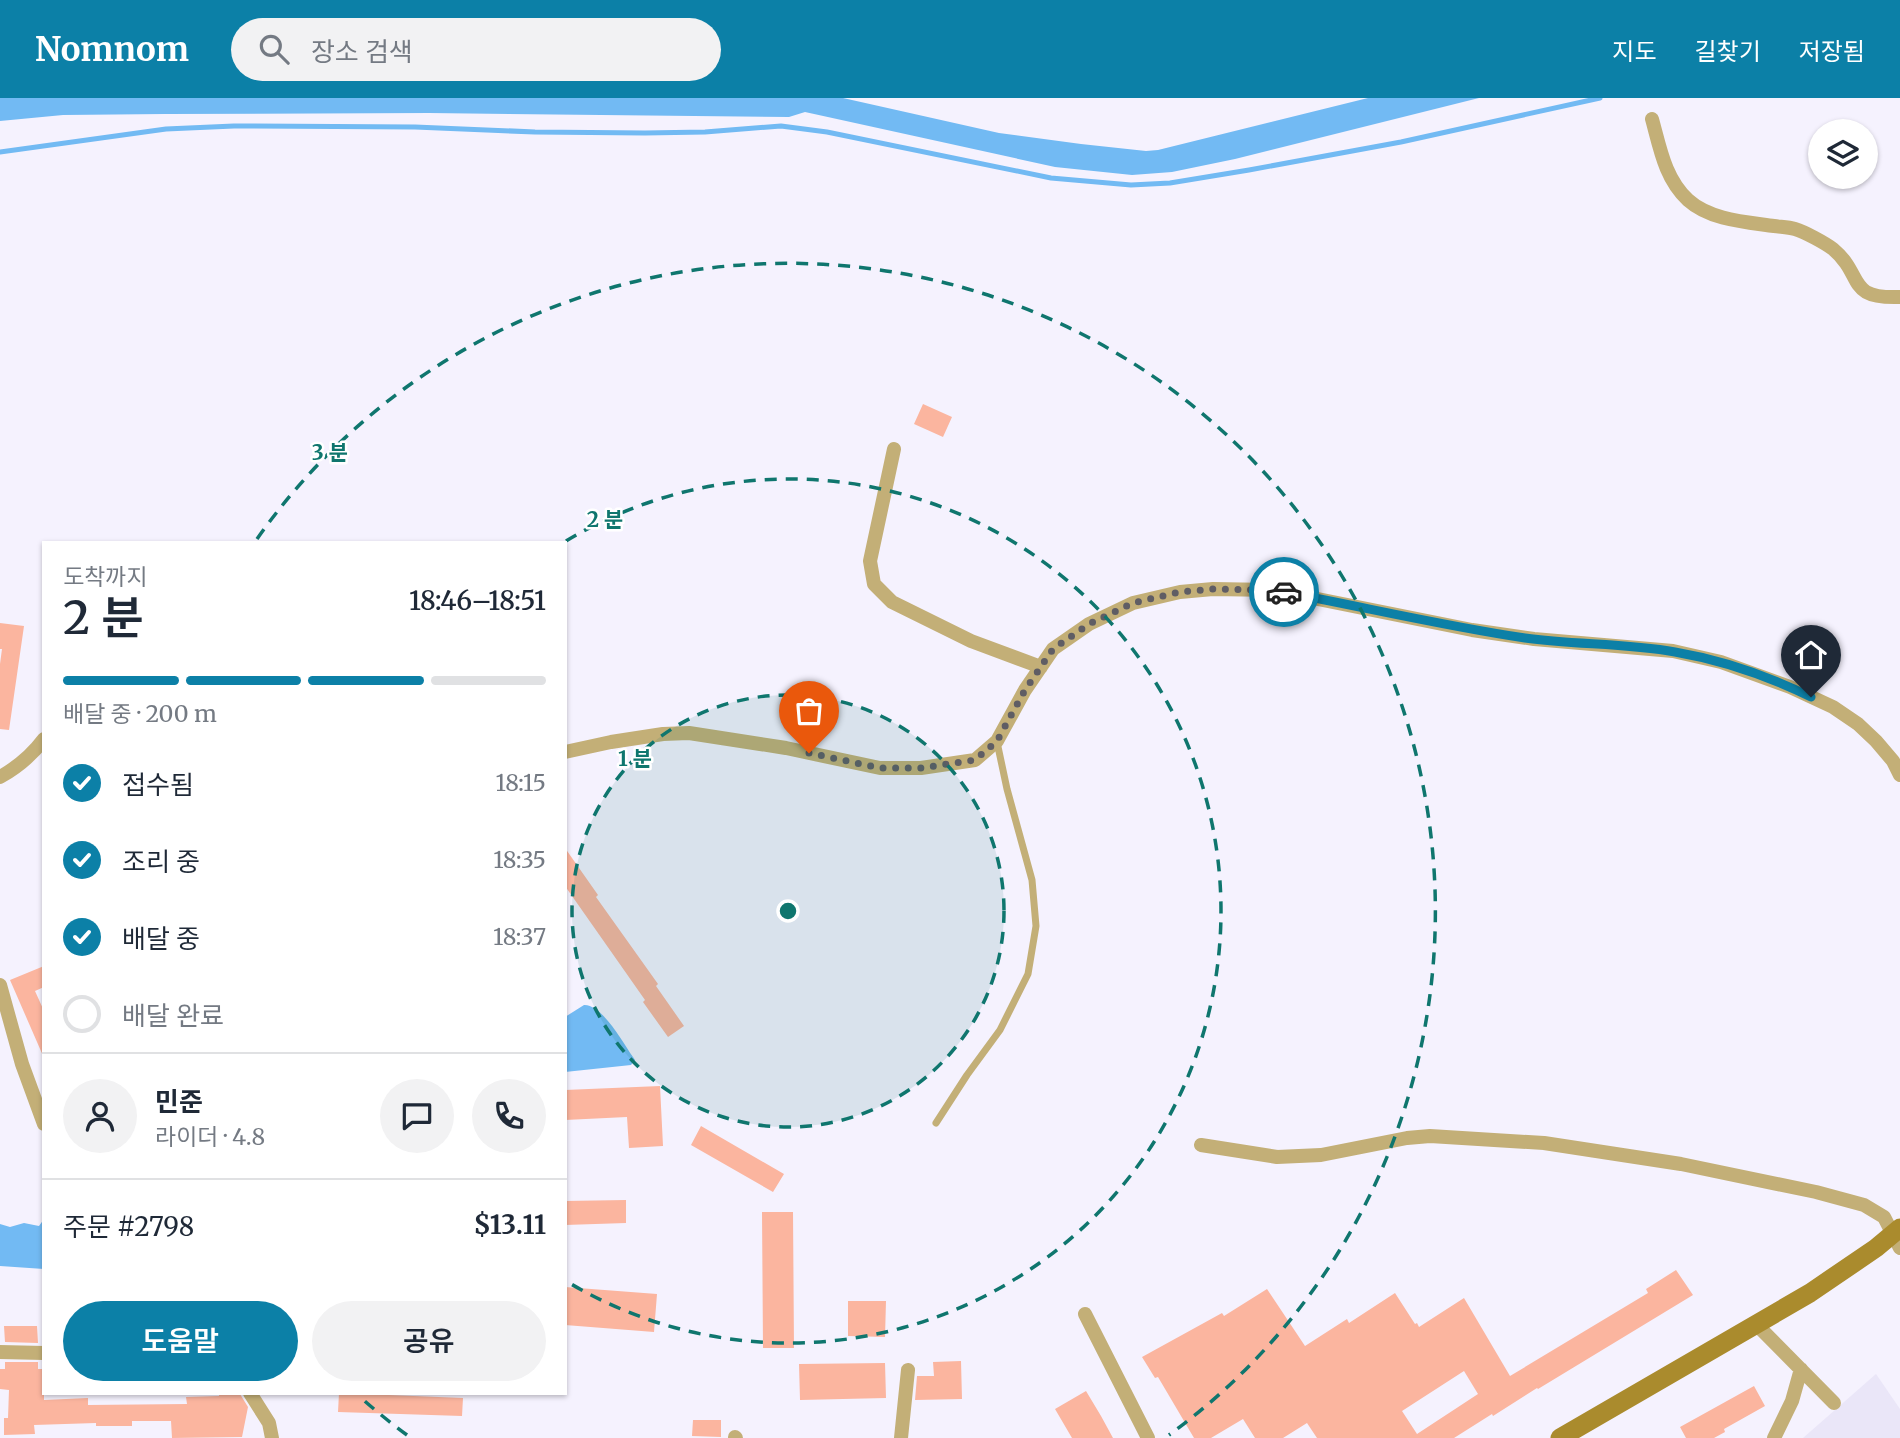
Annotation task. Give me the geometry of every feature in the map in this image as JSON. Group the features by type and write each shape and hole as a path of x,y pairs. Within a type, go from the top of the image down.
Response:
{"street":[{"path":"1652,119 1671,182 1703,212 1796,229 1832,248 1850,267 1857,284 1869,294 1880,298 1900,297"},
{"path":"894,449 870,561 874,584 892,602 914,613 971,641 1041,667"},
{"path":"567,752 611,741 689,733 786,748 880,768 921,768 975,760 997,741 1025,690 1053,649 1089,624 1133,603 1180,592 1213,589 1273,590 1472,630 1534,639 1673,651 1721,662 1790,687 1833,707 1858,724 1876,741 1893,761 1900,775"},
{"path":"0,777 33,754 42,742"},
{"path":"0,985 22,1064 42,1119"},
{"path":"1201,1144 1277,1157 1321,1155 1430,1136 1545,1143 1681,1164 1816,1192 1864,1205 1884,1217 1897,1237 1876,1248 1810,1293 1560,1438"},
{"path":"1085,1314 1148,1438"},
{"path":"1756,1324 1834,1403"},
{"path":"0,1352 42,1353"},
{"path":"1774,1438 1792,1401 1801,1369"},
{"path":"901,1438 908,1370"},
{"path":"251,1395 269,1423 272,1438"}],"lane":[{"path":"936,1123 1000,1030 1028,974 1036,926 1032,880 997,741"}],"shaded area":[{"path":"1876,1374 1900,1409 1900,1438 1803,1438"}],"water":[{"path":"0,98 843,98 999,133 1146,151 1368,98 1479,98 1235,159 1172,172 1132,175 1055,167 805,112 789,117 429,113 63,115 0,121"},
{"path":"584,1005 591,1006 612,1025 635,1060 631,1065 567,1072 567,1016"},
{"path":"42,1222 42,1269 0,1266 0,1224 10,1227 24,1223 39,1226"}],"building":[{"path":"923,404 952,417 943,437 914,424"},
{"path":"0,623 24,626 9,730 0,729"},
{"path":"567,851 684,1026 668,1037 643,1002 645,1000 567,889"},
{"path":"42,967 42,988 35,991 42,1007 42,1053 10,980"},
{"path":"660,1086 663,1146 629,1148 627,1117 567,1120 567,1090"},
{"path":"701,1126 784,1174 773,1192 691,1145"},
{"path":"626,1200 626,1223 567,1225 567,1201"},
{"path":"762,1212 793,1212 794,1348 763,1348"},
{"path":"1676,1270 1693,1295 1454,1438 1317,1438 1307,1423 1283,1438 1255,1438 1243,1419 1211,1438 1194,1438 1158,1377 1155,1378 1142,1357 1222,1313 1224,1316 1267,1289 1305,1346 1347,1319 1349,1323 1395,1293 1419,1327 1464,1298 1510,1376 1648,1293 1646,1289","holes":["1464,1371 1478,1394 1417,1434 1402,1411"]},
{"path":"567,1287 657,1294 654,1332 567,1325"},
{"path":"848,1301 886,1301 885,1337 848,1336"},
{"path":"4,1326 37,1326 38,1343 5,1342"},
{"path":"961,1361 962,1399 915,1400 917,1376 934,1376 933,1362"},
{"path":"5,1362 38,1362 38,1369 42,1369 44,1400 88,1398 88,1405 187,1404 186,1397 241,1395 248,1407 242,1437 172,1438 171,1421 132,1421 132,1426 96,1426 96,1423 34,1425 35,1434 4,1435 9,1390 0,1389 0,1369 5,1369"},
{"path":"885,1363 886,1398 800,1400 799,1364"},
{"path":"1754,1386 1765,1406 1724,1429 1725,1432 1714,1438 1686,1438 1680,1427"},
{"path":"1086,1391 1113,1438 1072,1438 1055,1409"},
{"path":"339,1395 463,1398 462,1416 338,1412"},
{"path":"693,1420 721,1420 721,1437 692,1436"}],"waterway":[{"path":"0,152 166,129 234,126 645,133 781,126 827,132 1051,178 1131,185 1170,183 1401,142 1600,98"}],"way so far":[{"path":"809,753 880,768 921,768 975,760 997,741 1025,690 1053,649 1089,624 1133,603 1180,592 1213,589 1284,592"}],"route":[{"path":"1284,592 1472,630 1534,639 1673,651 1758,674 1811,697"}]}
